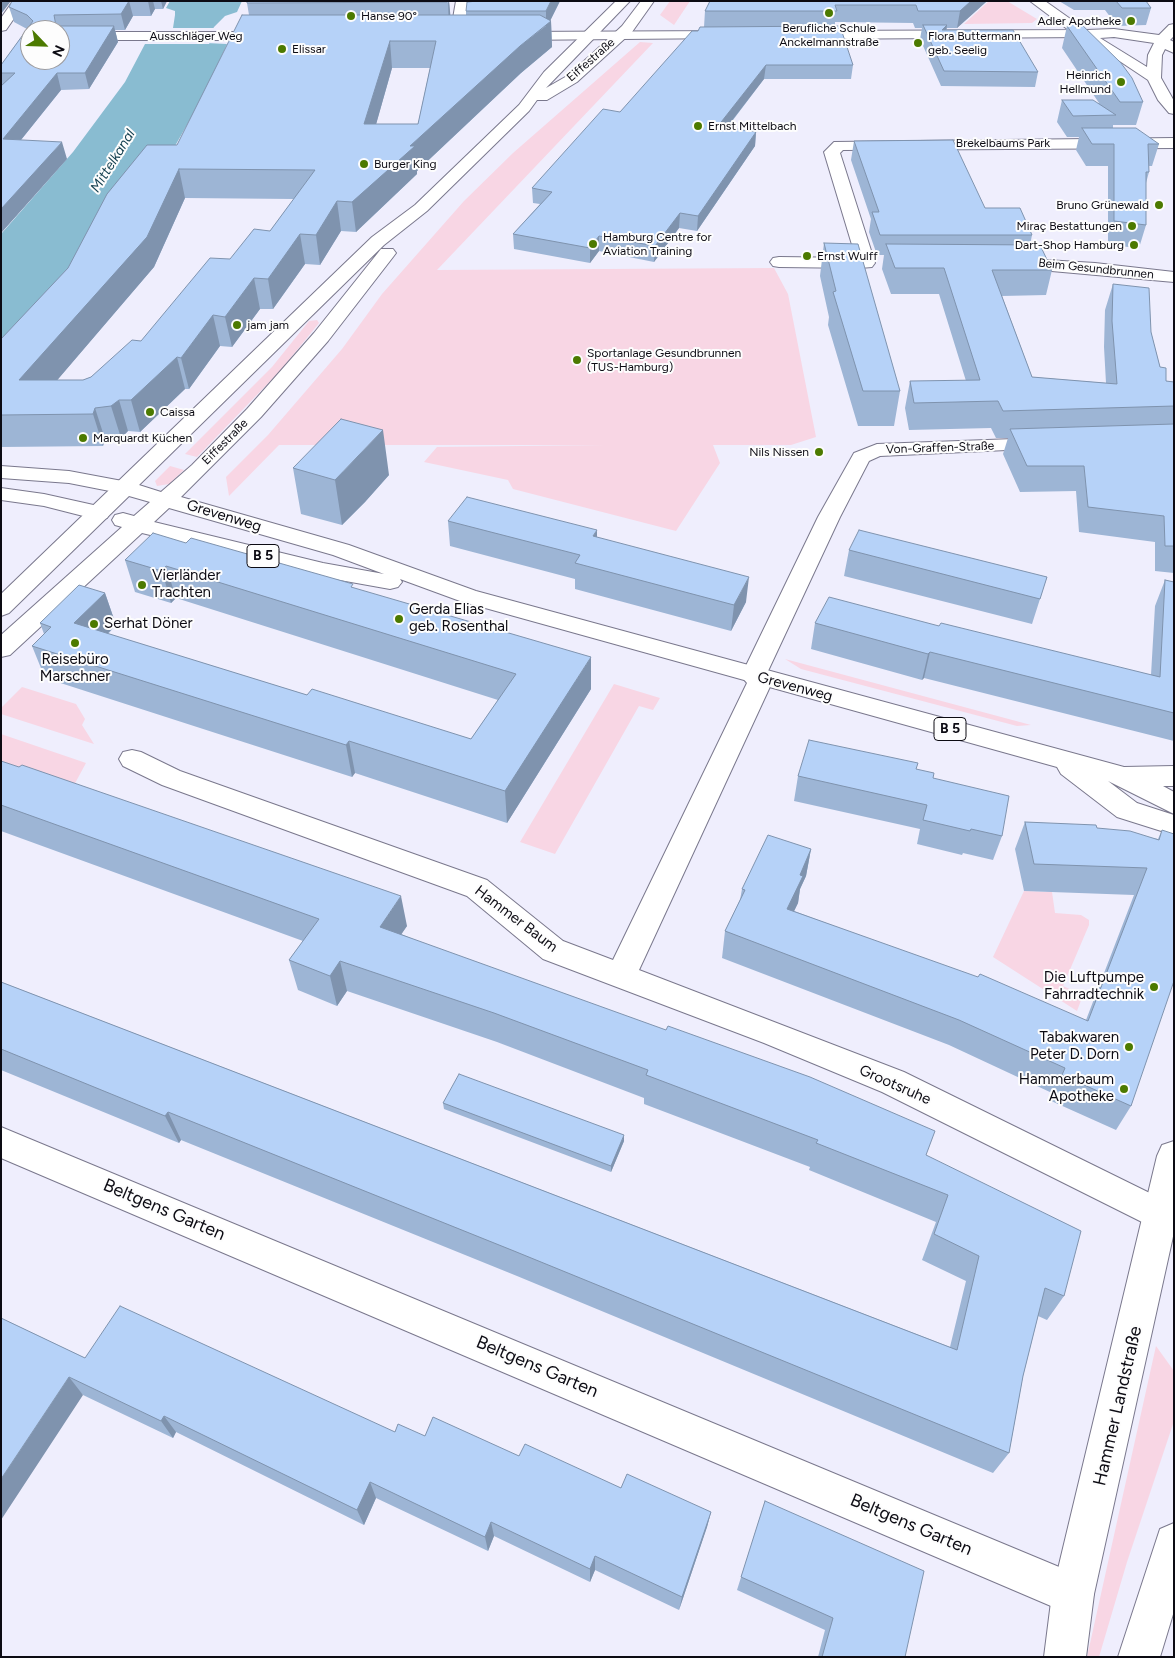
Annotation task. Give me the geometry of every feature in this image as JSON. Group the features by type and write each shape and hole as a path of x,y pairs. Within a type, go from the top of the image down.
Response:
{"main road":[{"path":"4,33 20,1"},
{"path":"441,36 462,36 462,1"},
{"name":"Eiffestraße","path":"1,608 378,241 421,208 524,108 549,75 624,1"},
{"name":"Eiffestraße","path":"524,108 572,79 620,36 648,1"},
{"path":"1036,1 1082,34 1111,49 1154,78"},
{"path":"1174,28 1167,46 1155,55 1154,78 1163,97 1174,110"},
{"path":"792,35 1082,34 1120,44 1167,46"},
{"path":"498,36 743,35"},
{"name":"Ausschläger Weg","path":"70,36 282,36"},
{"name":"Brekelbaums Park","path":"866,262 832,152 838,145 1174,143"},
{"name":"Eiffestraße","path":"1,649 166,499 254,413 405,233 421,208"},
{"path":"779,262 885,262"},
{"name":"Beim Gesundbrunnen","path":"999,263 1037,263 1174,277"},
{"name":"Von-Graffen-Straße","path":"757,677 829,517 861,457 877,450 1061,443"},
{"name":"Grevenweg","path":"1,472 69,477 125,488 166,499 341,550 468,596 757,677 1123,776 1174,804"},
{"name":"Grevenweg","path":"1,494 53,502 323,570 468,596"},
{"path":"621,975 757,677"},
{"name":"Hammer Baum","path":"132,758 171,778 478,888 553,950 621,975"},
{"name":"B 5","path":"1059,759 1128,810 1174,825"},
{"name":"Grevenweg","path":"1123,776 1174,776"},
{"name":"Grootsruhe","path":"621,975 893,1082 1160,1215"},
{"name":"Beltgens Garten","path":"1,1142 1073,1594"},
{"name":"Hammer Landstraße","path":"1065,1657 1073,1594 1174,1156"},
{"path":"1139,1657 1174,1543"}],"shaded area":[{"path":"670,1 690,1 674,25 660,15"},
{"path":"989,1 1007,1 1037,19 1032,23 964,24"},
{"name":"Sportanlage Gesundbrunnen (TUS-Hamburg)","path":"640,42 653,43 437,270 774,268 788,294 816,437 791,445 713,445 720,463 676,531 513,489 508,480 424,462 437,447 605,445 279,445 229,496 226,477 268,435 342,349 382,294 464,201 513,153"},
{"path":"317,320 319,323 280,371 197,457 185,454 272,367 309,321"},
{"path":"170,466 184,470 169,484 157,486 155,481"},
{"path":"785,659 1031,725 1017,726 801,669"},
{"path":"614,684 660,698 653,710 639,706 555,854 520,842"},
{"path":"22,687 76,704 85,719 82,725 94,744 1,714 1,708"},
{"path":"1,734 86,763 73,787 1,764"},
{"path":"1024,891 1052,892 1055,913 1081,915 1089,920 1089,925 1063,986 1083,995 1077,1011 993,957"},
{"path":"1156,1346 1174,1371 1174,1421 1127,1562 1099,1657 1087,1657"}],"water":[{"name":"Mittelkanal","path":"170,1 242,1 237,12 225,16 214,27 206,43 227,44 205,93 175,146 1,378 1,234 73,152 125,82 145,44 164,44 173,28 175,15 175,11 166,8"}],"pier":[{"path":"171,28 216,28 209,44 162,44"}],"building":[{"path":"12,1 129,1 121,14 54,15 55,20 32,20 27,15 9,7"},
{"path":"247,1 448,1 247,3"},
{"path":"551,1 546,11 466,11 467,2"},
{"path":"710,1 971,1 960,11 918,11 916,5 835,5 837,11 705,11"},
{"path":"1116,1 1146,1 1151,8 1122,8"},
{"path":"242,15 540,15 551,21 520,46 410,146 415,146 352,202 337,201 316,235 300,234 268,279 254,278 225,317 213,315 181,358 177,357 131,400 119,400 111,406 95,408 93,414 1,415 1,339 68,268 107,194 147,145 177,145","holes":["390,41 436,41 418,124 364,124","179,169 315,170 270,231 254,229 230,259 210,258 141,341 132,340 91,377 83,380 19,380 147,237"]},
{"path":"1076,19 1121,63 1132,78 1143,102 1120,102 1067,26"},
{"path":"923,25 947,25 942,30 1013,30 1038,72 944,71"},
{"path":"70,26 114,26 85,73 57,73 3,139 62,142 1,209 1,86 15,73 1,73 1,65 20,39 20,70 70,70"},
{"path":"840,26 853,65 766,65 718,126 756,132 698,216 680,213 655,246 599,236 590,248 513,234 552,192 532,188 603,109 620,112 692,31 698,31 700,27"},
{"path":"1062,100 1093,100 1116,115 1073,116"},
{"path":"1082,128 1136,128 1159,144 1148,144 1149,172 1146,172 1146,225 1114,221 1114,144 1092,144"},
{"path":"953,140 985,208 1020,208 1032,235 880,235 872,212 879,212 854,141"},
{"path":"824,243 858,244 900,391 863,391 833,292 836,291"},
{"path":"886,244 1040,245 1052,270 992,270 1032,377 1117,384 1112,321 1113,284 1149,288 1151,332 1160,367 1166,368 1166,381 1174,382 1174,406 1003,411 998,401 914,403 910,381 980,380 944,268 895,268"},
{"path":"341,419 383,430 335,480 293,468"},
{"path":"1174,424 1174,546 1165,546 1164,516 1088,507 1084,466 1027,466 1010,429"},
{"path":"467,497 597,530 593,536 749,577 734,605 575,563 580,555 448,521"},
{"path":"859,530 1047,577 1040,599 849,550"},
{"path":"153,533 186,543 191,538 353,584 351,587 591,657 505,791 349,741 346,745 32,646 51,627 40,623 79,585 105,593 74,623 307,695 312,689 471,739 516,674 166,566 162,571 125,560"},
{"path":"1165,580 1174,582 1174,713 930,652 928,654 815,623 829,597 939,626 941,623 1160,677"},
{"path":"809,740 918,763 916,769 934,773 933,778 1009,796 1002,836 923,820 927,805 798,776"},
{"path":"1,761 19,767 22,765 401,896 380,927 666,1030 668,1026 810,1077 935,1131 926,1155 1081,1231 1064,1296 1045,1288 1023,1376 1009,1453 168,1112 165,1116 1,1049 1,982 957,1350 979,1256 934,1234 948,1195 816,1143 818,1140 646,1075 648,1070 494,1013 340,961 330,976 289,960 319,919 1,805"},
{"path":"1025,822 1096,825 1097,828 1130,831 1159,840 1162,830 1174,834 1174,981 1131,1106 1062,1075 1065,1068 959,1020 725,931 745,890 742,889 768,835 811,849 800,875 803,876 787,909 978,977 980,974 1088,1021 1147,868 1034,864"},
{"path":"459,1074 624,1135 611,1166 443,1103"},
{"path":"120,1306 395,1432 398,1424 425,1436 433,1417 519,1456 525,1444 621,1488 627,1474 711,1512 682,1597 595,1556 590,1569 491,1522 485,1537 370,1482 357,1510 164,1416 161,1421 69,1377 1,1479 1,1318 85,1358"},
{"path":"765,1501 924,1571 905,1657 822,1657 833,1618 741,1577"}],"place":[{"name":"Berufliche Schule Anckelmannstraße","path":"829,13"},
{"name":"Hanse 90°","path":"351,16"},
{"name":"Adler Apotheke","path":"1131,21"},
{"name":"Flora Buttermann geb. Seelig","path":"918,43"},
{"name":"Elissar","path":"282,49"},
{"name":"Heinrich Hellmund","path":"1121,82"},
{"name":"Ernst Mittelbach","path":"698,126"},
{"name":"Burger King","path":"364,164"},
{"name":"Bruno Grünewald","path":"1159,205"},
{"name":"Miraç Bestattungen","path":"1132,226"},
{"name":"Hamburg Centre for Aviation Training","path":"593,244"},
{"name":"Dart-Shop Hamburg","path":"1134,245"},
{"name":"Ernst Wulff","path":"807,256"},
{"name":"jam jam","path":"237,325"},
{"name":"Sportanlage Gesundbrunnen (TUS-Hamburg)","path":"577,360"},
{"name":"Caissa","path":"150,412"},
{"name":"Marquardt Küchen","path":"83,438"},
{"name":"Nils Nissen","path":"819,452"},
{"name":"Vierländer Trachten","path":"142,585"},
{"name":"Gerda Elias geb. Rosenthal","path":"399,619"},
{"name":"Serhat Döner","path":"94,624"},
{"name":"Reisebüro Marschner","path":"75,643"},
{"name":"Die Luftpumpe Fahrradtechnik","path":"1154,987"},
{"name":"Tabakwaren Peter D. Dorn","path":"1129,1047"},
{"name":"Hammerbaum Apotheke","path":"1124,1089"}]}
